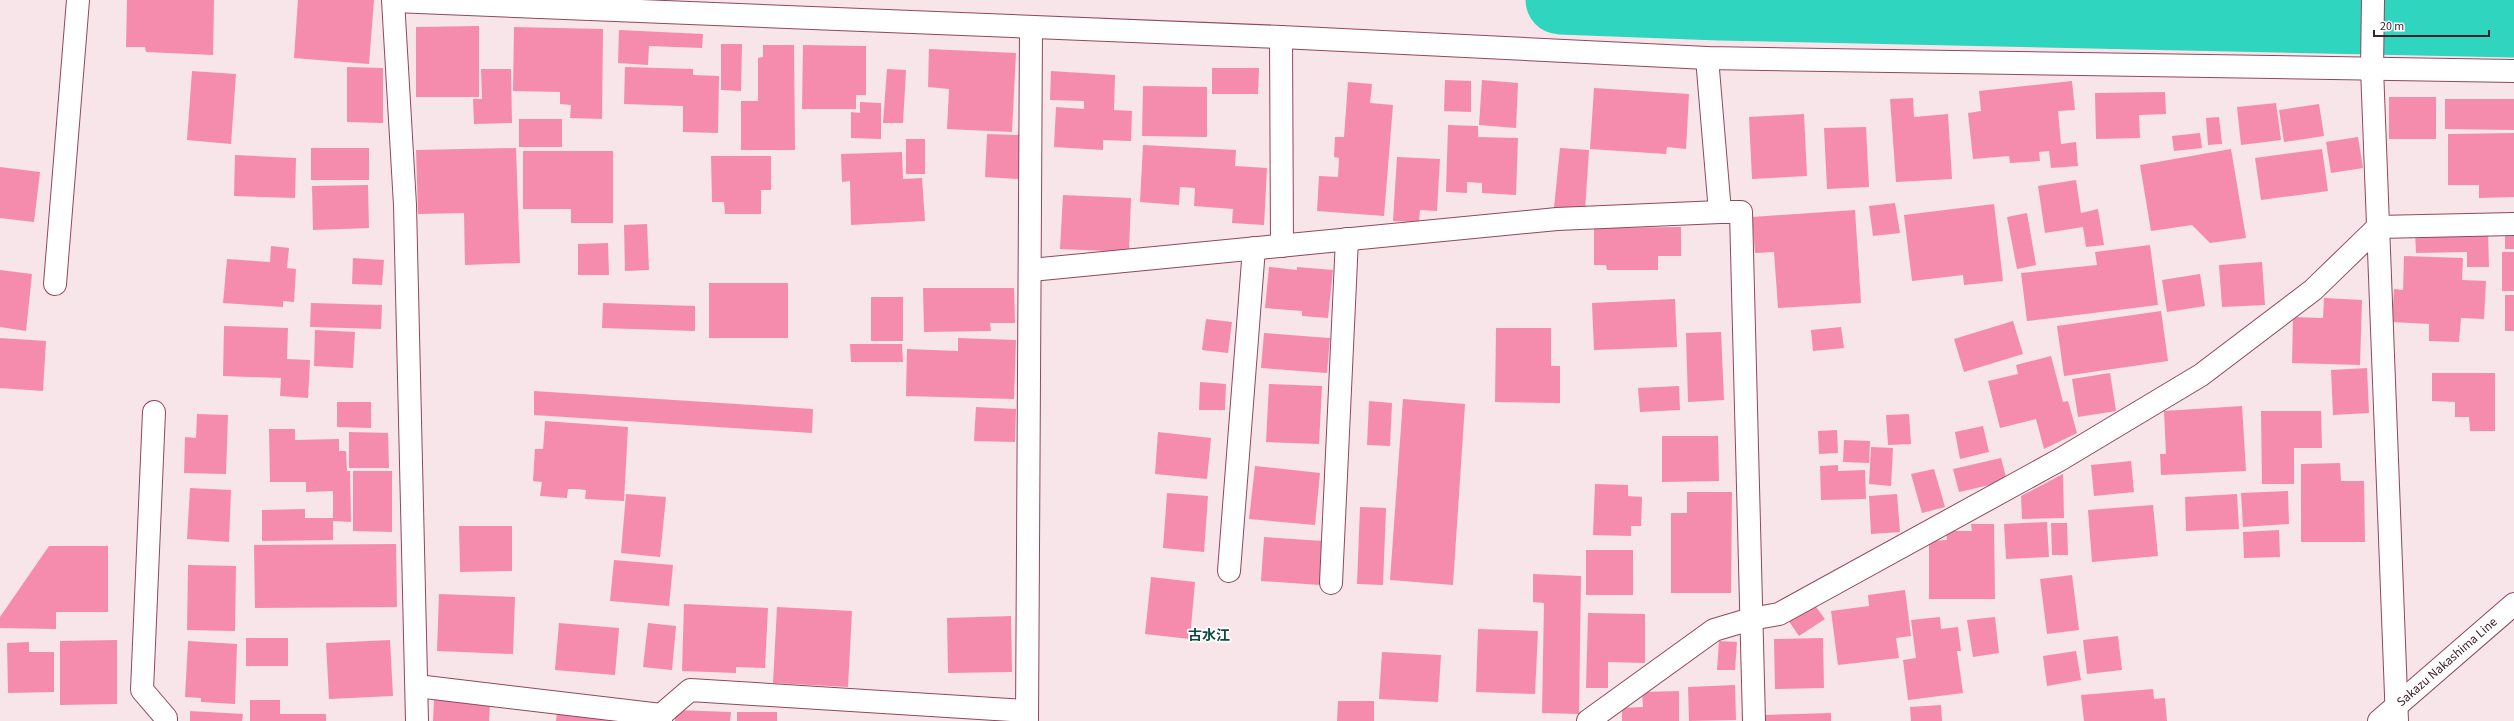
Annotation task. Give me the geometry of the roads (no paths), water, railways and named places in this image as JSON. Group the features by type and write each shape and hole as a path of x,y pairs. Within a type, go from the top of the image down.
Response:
{"street":[{"path":"55,284 78,0"},
{"path":"2373,0 2372,58 2396,714"},
{"path":"417,721 405,205 394,1 1031,29 1281,37 1707,58 2372,58 2514,71"},
{"path":"417,686 660,718 690,690 1027,716 1031,29"},
{"path":"1281,37 1282,246"},
{"path":"1707,58 1720,212"},
{"path":"1030,270 1558,219 1741,212 1754,721"},
{"path":"1588,721 1714,630 1751,619 1779,614 2061,459 2201,375 2313,290 2378,227 2514,224"},
{"path":"1331,583 1347,239"},
{"path":"1229,571 1254,248"},
{"path":"154,412 142,690 166,718 166,721"},
{"name":"Sakazu Nakashima Line","path":"2379,721 2396,714 2514,604"}],"waterway":[{"path":"1560,0 1720,6 2514,23"}],"district":[{"name":"古水江","path":"1209,636"}]}
